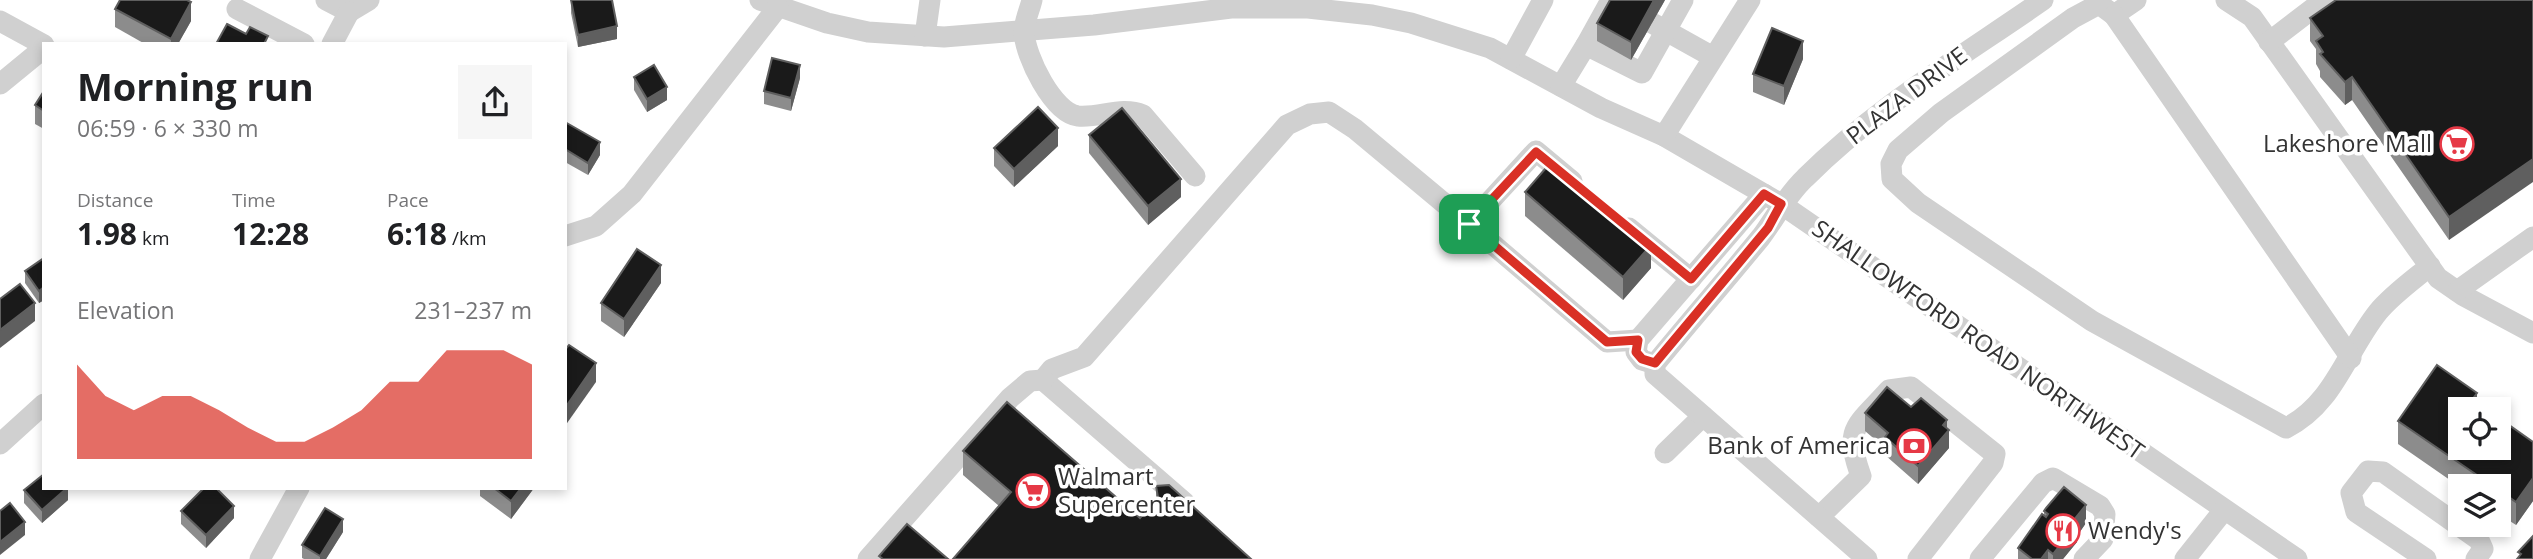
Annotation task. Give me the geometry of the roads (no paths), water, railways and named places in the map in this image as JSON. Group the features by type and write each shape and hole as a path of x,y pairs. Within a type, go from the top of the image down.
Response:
{"street":[{"path":"326,0 349,12"},
{"path":"333,42 349,12 369,0"},
{"path":"925,36 930,0"},
{"path":"1032,0 1024,32 1038,77 1071,114 1081,116 1131,110 1143,115 1195,176"},
{"path":"1511,59 1544,0"},
{"path":"1586,45 1642,73 1654,35 1683,0"},
{"path":"1664,136 1750,0"},
{"name":"PLAZA DRIVE","path":"1772,199 1805,177 1879,112 2043,0"},
{"path":"2114,15 2136,0"},
{"path":"2226,0 2252,17 2438,278 2533,333"},
{"path":"2269,42 2324,0"},
{"path":"233,3 301,42"},
{"path":"567,235 596,226 632,194 769,3"},
{"name":"SHALLOWFORD ROAD NORTHWEST","path":"769,3 822,10 868,32 925,36 1024,32 1231,4 1308,8 1374,7 1411,23 1490,48 1601,108 1664,136 1772,199 2297,559"},
{"path":"2351,358 2114,15 2099,4 2073,18 1941,113 1898,150 1891,164 1892,179 1918,203 2092,321 2286,428 2306,418 2351,358 2378,313 2430,266"},
{"path":"1561,86 1610,9"},
{"path":"0,21 42,45"},
{"path":"1654,35 1713,57"},
{"path":"0,85 42,48"},
{"path":"868,559 1010,398 1030,382 1043,380 1052,369 1084,357 1286,125 1310,114 1329,112 1355,129 1607,342 1638,340"},
{"path":"1469,224 1536,152 1587,194"},
{"path":"1655,363 1642,359 1636,352 1638,340 1691,279 1772,199"},
{"path":"1772,199 1768,228 1655,363 1655,374 1867,559"},
{"path":"1608,211 1691,279"},
{"path":"2458,291 2533,237"},
{"path":"1043,380 1205,520"},
{"path":"1819,517 1861,476 1851,449 1854,430 1889,390 1911,387 1995,454 1993,463 1918,559"},
{"path":"0,444 42,406"},
{"path":"1665,453 1703,416"},
{"path":"2426,559 2356,512 2351,493 2368,471 2383,472 2479,540 2483,549 2476,559"},
{"path":"1980,559 2043,483 2053,478 2100,506 2105,514 2103,538 2084,559"},
{"path":"260,559 298,490"},
{"path":"2185,559 2224,510"}],"place":[{"name":"Lakeshore Mall","path":"2457,144"},
{"name":"Bank of America","path":"1914,446"},
{"name":"Walmart Supercenter","path":"1033,491"},
{"name":"Wendy's","path":"2063,531"}]}
